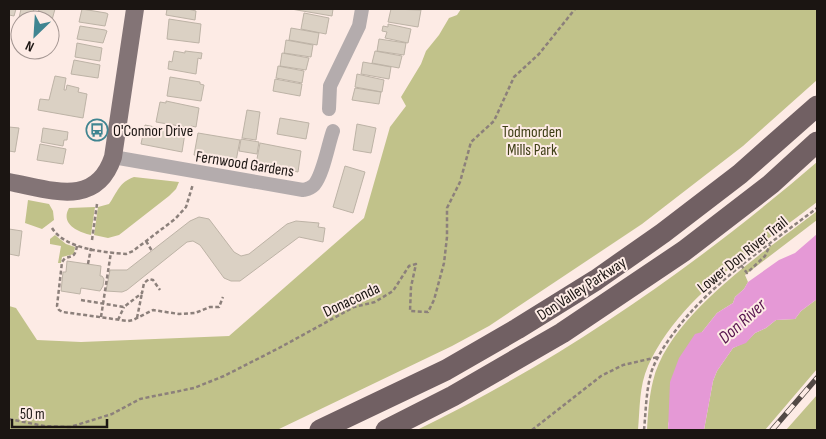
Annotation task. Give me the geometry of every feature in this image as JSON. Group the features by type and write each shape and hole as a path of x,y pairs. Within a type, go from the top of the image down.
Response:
{"highway":[{"name":"Don Valley Parkway","path":"320,430 446,370 596,280 663,233 740,174 817,106"},
{"name":"Don Valley Parkway","path":"386,430 453,396 570,328 684,251 771,184 817,142"}],"main road":[{"path":"9,182 72,192 86,190 104,177 110,168 113,158 135,9"}],"street":[{"path":"329,109 330,86 359,26 362,9"},
{"name":"Fernwood Gardens","path":"113,158 303,190 310,189 319,177 333,131"}],"path":[{"name":"Donaconda","path":"9,419 44,426 70,427 112,414 140,398 194,388 224,376 272,352 354,307 381,298 393,291 409,266 416,264 411,287 410,312 428,312 434,300 444,263 447,237 447,208 460,182 471,142 494,121 514,77 539,54 575,9"},
{"path":"52,228 62,240 77,246 126,254 176,219 186,207 193,184"},
{"path":"92,240 97,204"},
{"name":"Lower Don River Trail","path":"644,430 647,392 652,369 671,335 718,283 817,208"},
{"path":"146,241 152,251"},
{"path":"741,265 747,273 765,256 771,243"},
{"path":"77,246 76,255 63,259 57,306 63,312 128,321 154,310 179,314 195,313 210,307 219,308 223,297"},
{"path":"88,264 91,248"},
{"path":"101,317 111,252"},
{"path":"137,318 144,283 149,279 153,280 160,290"},
{"path":"118,320 124,307 142,293"},
{"path":"81,300 124,307"},
{"path":"532,430 601,376 623,365 659,357"}],"green space":[{"name":"Todmorden Mills Park","path":"461,9 817,9 817,80 743,146 642,224 489,326 452,346 277,430 9,430 9,306 16,308 37,340 81,342 229,336 364,218 390,127 406,106 401,97 421,64 426,51 439,35 449,18 457,15"},
{"path":"817,162 817,202 722,275 700,295 662,340 648,366 643,381 638,430 417,430 524,373 626,309 724,238"},
{"path":"134,177 179,182 176,189 169,196 119,235 108,238 94,235 98,207 109,204 119,188"},
{"path":"28,200 49,204 53,211 54,220 42,229 25,223"},
{"path":"95,207 91,235 81,232 69,223 67,214 69,208"},
{"path":"817,211 817,220 745,275 748,282 744,289 735,297 733,303 717,313 702,332 668,424 668,430 647,430 653,381 663,356 678,332 698,309 746,265"},
{"path":"55,235 66,244 75,247 74,254 62,257 61,263 58,263 61,246 50,244 50,239"},
{"path":"817,299 817,369 765,430 704,430 713,381 717,371 733,348 746,342 755,333 766,328 776,320 795,319 801,311"},
{"path":"817,395 817,430 786,430"}],"water":[{"name":"Don River","path":"817,234 817,299 801,311 795,319 776,320 766,328 755,333 746,343 733,348 717,371 713,381 704,430 668,430 670,382 679,358 695,334 702,332 717,313 733,303 735,297 744,289 748,282 779,260 795,253"}],"building":[{"path":"39,9 55,9 55,10"},
{"path":"82,9 108,14 105,26 79,22"},
{"path":"167,9 196,11 195,20 166,15"},
{"path":"291,9 333,9 332,16"},
{"path":"391,9 421,10 418,27 388,22"},
{"path":"304,13 329,18 326,34 301,29"},
{"path":"169,19 201,24 199,43 167,39"},
{"path":"388,24 411,29 408,43 385,38 387,32 382,31 383,26 388,27"},
{"path":"80,26 107,31 103,43 77,39"},
{"path":"291,28 319,33 317,45 289,40"},
{"path":"379,39 406,43 404,55 377,51"},
{"path":"286,40 313,45 311,57 284,53"},
{"path":"77,43 102,48 100,61 75,57"},
{"path":"174,51 202,53 201,59 198,58 196,74 168,69 169,61 172,62"},
{"path":"375,51 402,56 399,68 372,63"},
{"path":"282,53 309,58 306,70 280,66"},
{"path":"74,60 100,65 98,78 71,74"},
{"path":"363,62 391,67 389,79 361,74"},
{"path":"278,66 304,71 302,83 276,78"},
{"path":"357,74 384,80 382,92 355,87"},
{"path":"55,76 66,78 64,90 66,90 67,85 79,88 78,92 87,94 83,118 38,110 40,99 49,100"},
{"path":"170,77 200,82 200,84 204,85 201,101 167,96"},
{"path":"275,79 302,84 300,96 273,91"},
{"path":"355,88 381,92 379,104 352,100"},
{"path":"166,101 199,108 196,127 191,126 191,128 156,122 160,102 166,103"},
{"path":"247,110 260,112 256,140 242,138"},
{"path":"280,118 309,123 306,139 277,134"},
{"path":"357,124 376,128 371,153 353,150"},
{"path":"145,125 185,133 182,152 141,144"},
{"path":"9,127 19,128 15,152 9,151"},
{"path":"43,128 68,132 67,140 64,140 63,146 41,142"},
{"path":"198,133 240,140 236,161 194,155"},
{"path":"241,139 259,142 257,154 239,151"},
{"path":"260,143 301,151 298,172 256,164"},
{"path":"40,144 66,149 63,164 37,160"},
{"path":"345,166 365,172 353,213 333,207"},
{"path":"199,217 209,219 234,252 241,256 249,254 287,224 296,221 319,223 318,227 325,228 323,242 299,237 240,281 231,281 224,278 200,245 193,241 187,242 127,290 122,292 106,291 110,270 127,270 190,221"},
{"path":"9,229 22,231 19,256 9,254"},
{"path":"67,261 101,266 100,276 104,279 100,291 81,288 80,294 61,291 63,272 66,272"}],"railway":[{"path":"772,430 817,378"}],"place":[{"name":"O'Connor Drive","path":"97,130"}]}
